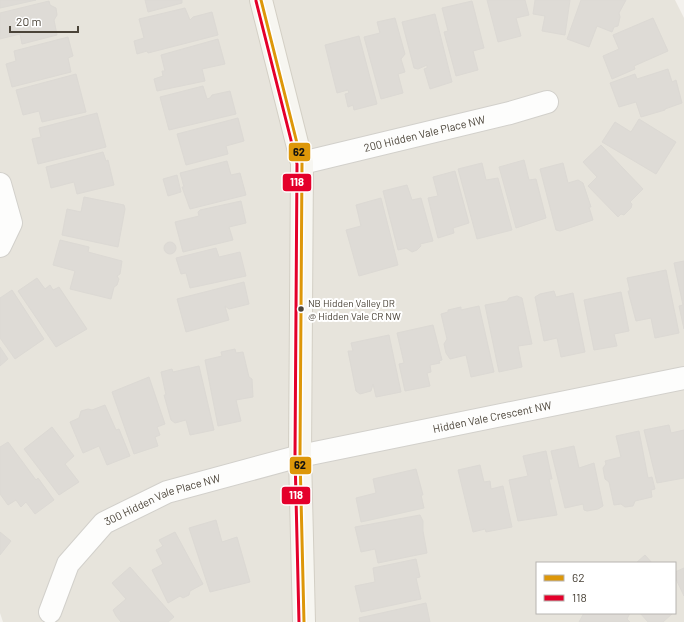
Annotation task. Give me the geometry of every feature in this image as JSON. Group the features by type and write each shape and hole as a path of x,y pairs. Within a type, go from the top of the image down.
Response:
{"street":[{"path":"261,0 302,163 300,456 304,622"},
{"name":"200 Hidden Vale Place NW","path":"302,163 510,113 547,102"},
{"path":"0,184 11,223 0,246"},
{"name":"Hidden Vale Crescent NW","path":"300,456 684,378"},
{"name":"300 Hidden Vale Place NW","path":"50,612 68,564 104,523 167,492 300,456"}],"shaded area":[{"path":"0,0 675,0 684,18 684,622 3,622 0,613"}],"building":[{"path":"0,0 36,0 0,8"},
{"path":"145,0 182,0 182,3 148,12"},
{"path":"487,0 525,0 529,15 516,18 521,36 498,42"},
{"path":"535,0 570,0 565,35 542,31 545,16 533,14"},
{"path":"581,0 626,0 619,13 620,17 618,26 614,27 612,32 597,26 589,47 567,39"},
{"path":"49,1 50,5 56,8 57,15 54,20 57,35 22,44 20,34 0,39 0,13"},
{"path":"472,1 484,48 473,51 478,70 456,76 444,32 448,31 442,8"},
{"path":"185,8 190,20 193,17 212,12 218,35 148,53 147,51 137,54 134,41 144,38 139,19"},
{"path":"435,14 452,82 430,89 424,69 427,68 427,65 418,69 414,68 402,22"},
{"path":"395,18 405,54 401,59 405,72 398,74 403,93 381,99 364,37 380,33 377,22"},
{"path":"653,18 668,51 634,66 635,69 612,79 603,56 619,49 613,35"},
{"path":"359,36 377,104 354,110 353,105 348,107 345,94 349,93 348,90 337,93 325,45"},
{"path":"68,37 73,56 68,58 71,72 12,87 6,64 16,61 14,51"},
{"path":"218,39 225,64 202,69 205,81 157,91 154,79 163,76 162,71 165,71 161,55"},
{"path":"668,69 672,82 676,80 682,103 641,117 636,102 619,107 610,83 635,74 637,79"},
{"path":"76,74 86,112 42,122 39,111 23,115 16,90"},
{"path":"203,86 207,99 212,95 230,91 236,114 169,130 160,97"},
{"path":"97,113 106,147 38,164 32,139 41,137 39,128"},
{"path":"238,118 244,141 226,146 228,154 186,165 177,134"},
{"path":"639,119 676,142 656,174 602,142 615,122 631,132"},
{"path":"601,145 643,189 630,202 632,204 631,208 624,215 621,214 618,217 588,186 597,177 583,162"},
{"path":"103,152 106,161 108,160 114,185 77,194 74,182 51,188 46,167"},
{"path":"524,160 529,180 536,179 546,218 516,228 499,167"},
{"path":"227,161 231,175 240,173 246,195 190,209 182,187 184,187 180,173"},
{"path":"482,163 486,180 498,178 512,230 477,239 458,169"},
{"path":"563,163 568,183 578,180 583,183 591,207 589,207 593,220 560,231 556,230 540,169"},
{"path":"455,171 469,223 453,228 454,233 438,238 428,198 438,196 433,177"},
{"path":"177,175 181,192 168,196 163,179"},
{"path":"407,185 412,200 421,198 433,241 420,244 421,246 417,250 412,252 406,248 398,250 383,191"},
{"path":"84,197 124,205 125,209 118,247 62,235 67,209 81,212"},
{"path":"381,198 398,265 359,276 346,230 361,226 356,205"},
{"path":"241,201 246,223 229,227 233,240 183,252 175,222 199,216 198,212 200,210"},
{"path":"60,240 89,247 88,252 122,261 120,274 117,276 119,279 117,285 114,287 111,299 70,289 75,271 53,265"},
{"path":"170,242 174,244 176,248 174,252 170,254 166,252 164,248 166,244"},
{"path":"216,248 219,257 240,252 246,276 190,288 186,273 181,274 176,258"},
{"path":"684,261 684,329 679,306 683,305 674,263"},
{"path":"666,270 679,333 655,338 651,318 636,321 628,291 630,291 627,278"},
{"path":"37,278 45,289 50,285 53,290 59,287 87,329 56,347 18,291"},
{"path":"244,282 249,304 229,309 225,306 229,320 186,332 177,299"},
{"path":"12,290 44,339 15,359 0,338 0,298"},
{"path":"554,291 556,297 573,293 585,352 561,357 557,338 544,341 535,297 540,294"},
{"path":"621,292 629,331 614,334 617,346 594,350 584,300"},
{"path":"517,296 522,298 532,344 518,346 522,367 499,372 485,305 507,301 509,298"},
{"path":"479,306 494,372 471,377 466,355 450,359 446,353 444,344 447,339 441,314 448,312 448,310 461,307 461,310"},
{"path":"433,325 442,360 439,361 440,363 430,365 431,372 427,373 430,386 405,391 399,364 404,363 397,333"},
{"path":"389,335 401,392 376,397 373,384 371,391 360,394 356,391 348,351 353,351 351,343"},
{"path":"0,347 8,359 0,366"},
{"path":"235,349 236,353 243,352 249,377 252,379 253,397 236,400 241,421 218,426 205,360 222,356 221,352"},
{"path":"199,366 214,430 190,435 186,420 175,423 171,420 164,395 166,395 161,372 172,369 173,372"},
{"path":"149,377 165,424 157,427 160,435 155,437 158,446 134,454 112,392"},
{"path":"105,405 116,430 119,429 130,456 107,465 99,446 83,453 70,422 79,418 81,411 88,409 92,410"},
{"path":"669,425 671,433 684,430 684,478 657,483 644,430"},
{"path":"52,427 74,456 65,464 79,482 59,495 24,449"},
{"path":"639,431 648,478 652,477 655,489 651,490 652,497 635,501 633,506 625,507 621,504 614,505 609,482 605,479 603,468 606,464 605,461 621,457 616,436"},
{"path":"8,442 36,480 38,478 54,500 35,514 26,502 21,507 16,500 8,505 0,494 0,447"},
{"path":"574,446 579,468 594,463 603,506 598,509 587,511 584,510 583,504 565,508 551,451"},
{"path":"546,451 552,479 549,479 557,515 518,521 509,480 528,476 523,456"},
{"path":"480,465 484,482 490,481 491,489 503,486 512,527 486,532 485,529 473,532 458,470"},
{"path":"416,469 423,495 421,495 424,508 361,522 356,498 376,493 373,479"},
{"path":"420,515 423,521 423,531 427,553 378,563 375,549 361,552 355,527"},
{"path":"216,520 222,542 237,537 250,582 210,592 189,528"},
{"path":"0,532 11,541 0,555"},
{"path":"175,532 203,584 190,591 189,595 183,598 180,596 168,603 152,570 163,564 156,550 163,546 159,540"},
{"path":"645,555 651,562 637,562"},
{"path":"416,559 420,577 416,578 421,599 361,612 355,586 375,582 373,568"},
{"path":"130,567 174,617 168,622 121,622 116,616 113,610 126,599 112,583"},
{"path":"684,568 684,596 676,579 676,572"},
{"path":"426,603 430,622 360,622 359,618"},
{"path":"583,614 630,614 627,619 630,622 579,622"},
{"path":"641,614 672,614 663,622 648,622"}],"transit line":[{"name":"62","path":"261,0 302,163 300,456 304,622"},
{"name":"118","path":"256,1 297,164 295,456 299,622"}],"place":[{"name":"NB Hidden Valley DR @ Hidden Vale CR NW","path":"301,309"}]}
